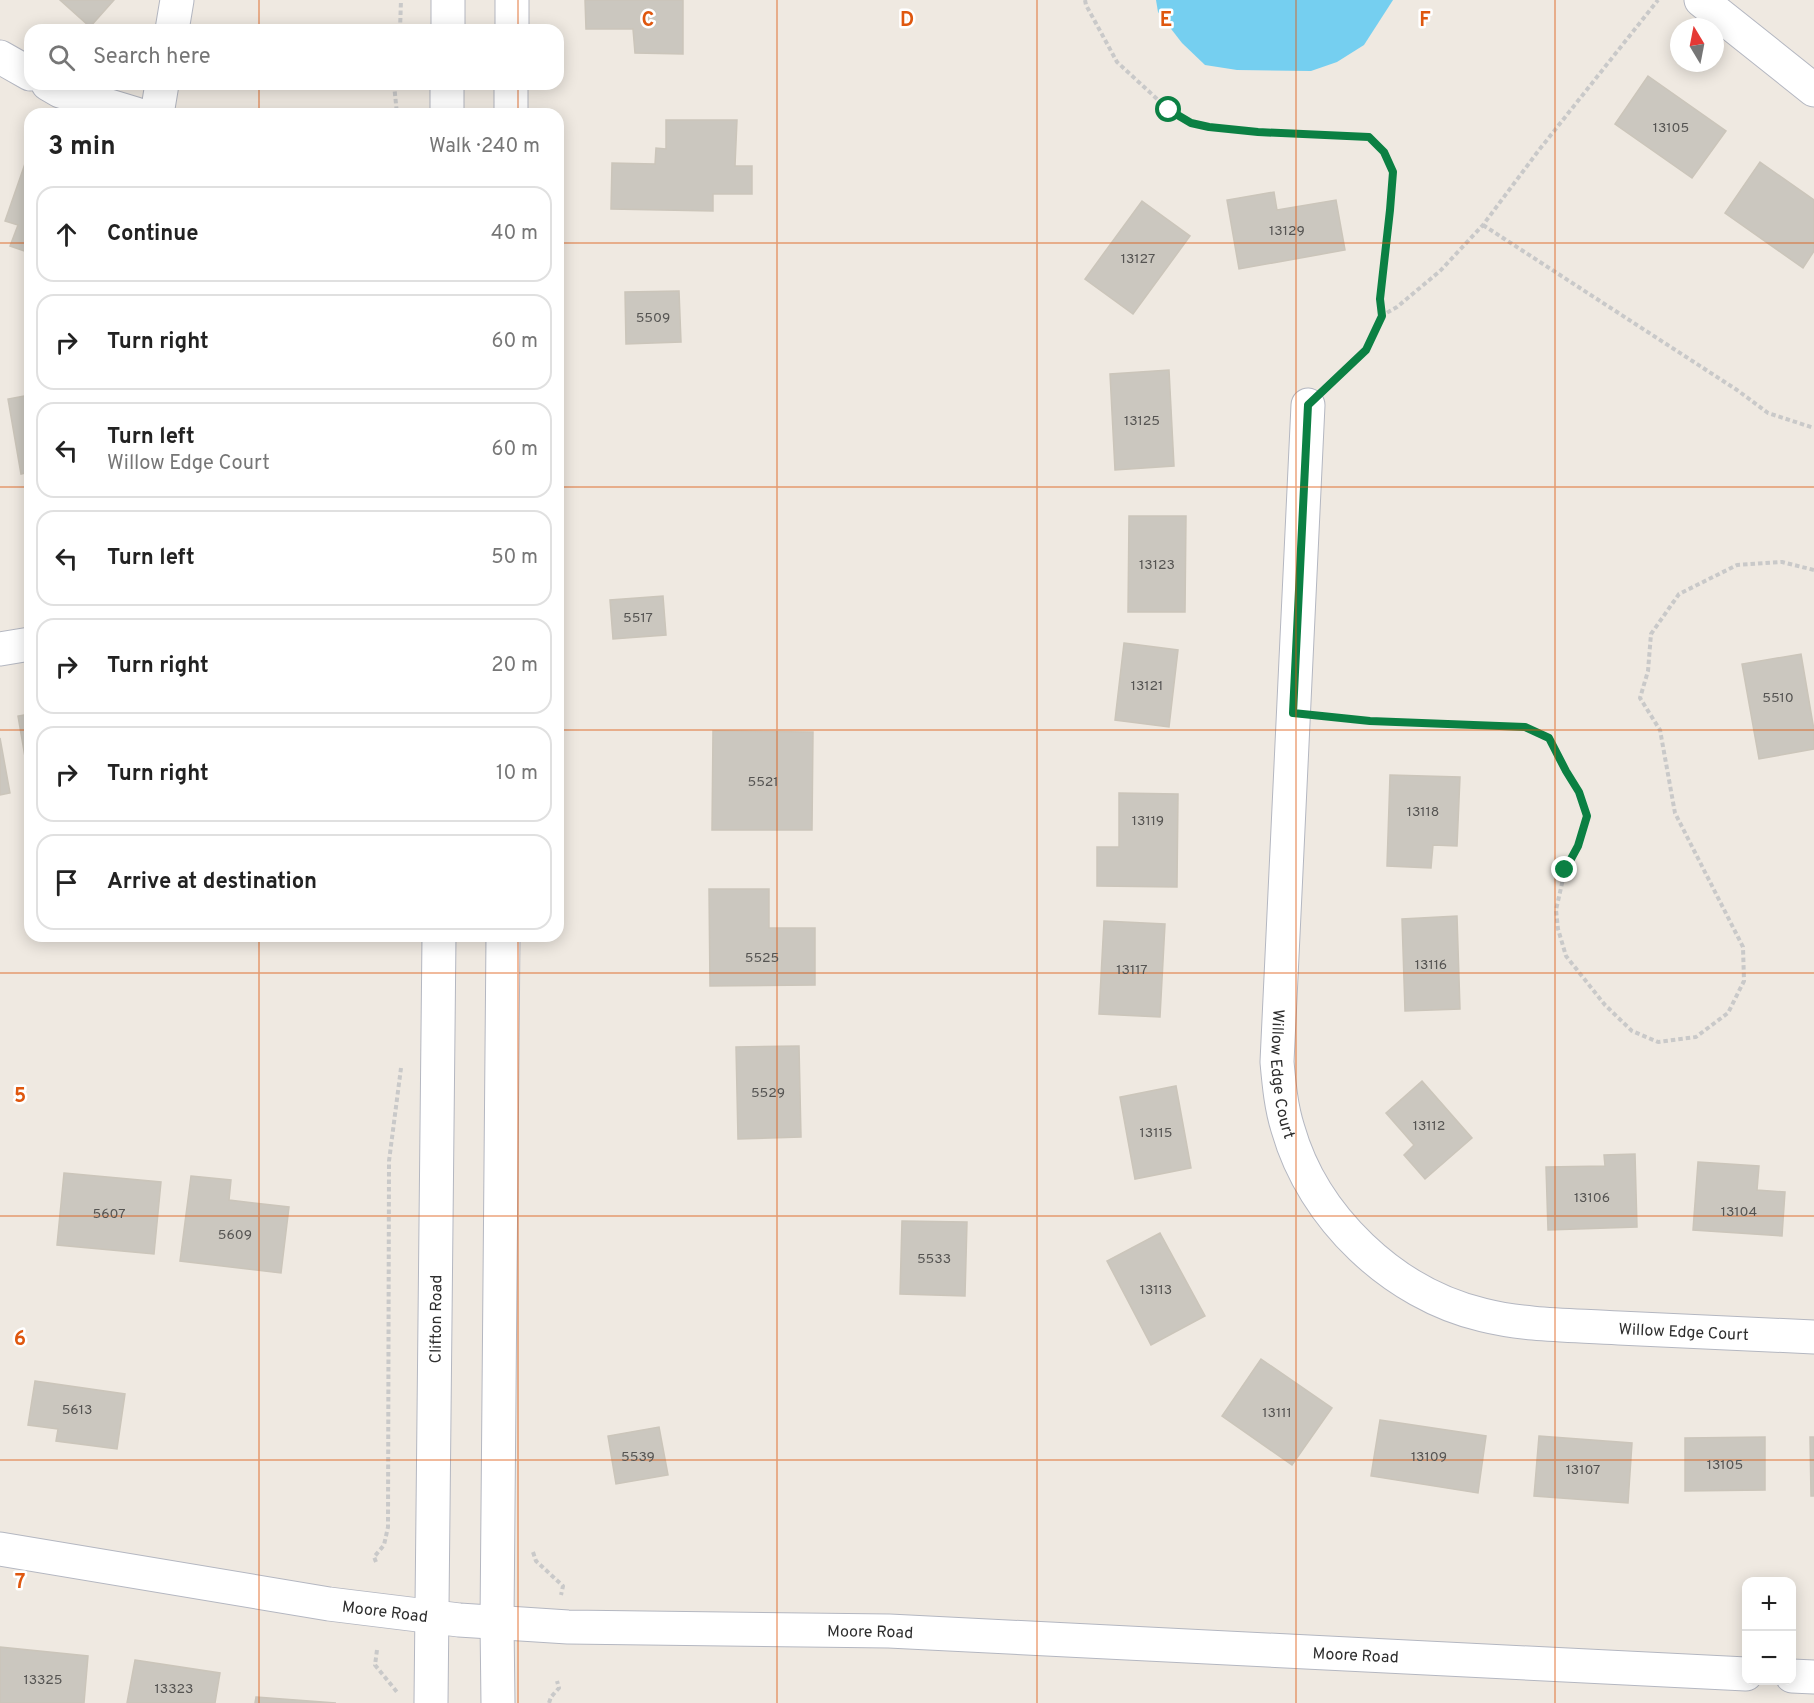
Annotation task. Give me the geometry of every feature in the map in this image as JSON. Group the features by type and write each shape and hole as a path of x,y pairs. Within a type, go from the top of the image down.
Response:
{"street":[{"path":"173,24 177,0"},
{"path":"448,0 448,24"},
{"path":"512,0 512,24"},
{"path":"1701,0 1814,90"},
{"path":"0,57 24,71"},
{"path":"58,90 116,108"},
{"path":"158,108 161,90"},
{"path":"447,90 447,108"},
{"path":"511,90 511,108"},
{"name":"Willow Edge Court","path":"1308,405 1277,1062 1287,1128 1295,1151 1314,1190 1342,1229 1373,1259 1413,1287 1458,1308 1481,1315 1505,1320 1552,1324 1814,1337"},
{"path":"0,649 24,645"},
{"name":"Clifton Road","path":"431,1703 439,942"},
{"path":"498,1703 503,942"},
{"name":"Moore Road","path":"0,1549 329,1604 497,1623 568,1627 889,1631 1742,1674"},
{"path":"1796,1676 1814,1677"}],"path":[{"path":"400,24 401,0"},
{"path":"1085,0 1117,62 1169,110 1191,123 1258,132 1369,137 1384,152 1393,172 1380,299 1382,316 1366,350 1308,405"},
{"path":"1382,316 1397,307 1440,271 1483,225 1658,0"},
{"path":"395,90 396,108"},
{"path":"1483,225 1737,390 1768,413 1814,428"},
{"path":"1293,713 1370,721 1525,727 1549,738 1579,792 1587,816 1578,846 1565,870 1556,910 1558,929 1566,956 1605,1005 1632,1031 1658,1042 1696,1037 1728,1013 1744,981 1743,947 1675,813 1660,730 1640,698 1648,671 1652,634 1680,594 1737,566 1782,562 1814,570"},
{"path":"376,1562 374,1557 384,1545 388,1527 389,1161 402,1064"},
{"path":"378,1650 375,1665 399,1694"},
{"path":"549,1703 559,1688 557,1681"}],"water":[{"path":"1156,0 1393,0 1364,45 1337,62 1311,71 1237,70 1205,65 1182,43 1158,12"}],"building":[{"path":"60,0 114,0 93,24 87,24"},
{"path":"585,0 683,0 683,54 635,53 633,29 586,29"},
{"path":"1648,76 1726,131 1692,178 1615,124"},
{"path":"666,120 737,120 735,166 752,166 752,194 713,194 713,211 611,209 612,163 655,164 656,148 666,149"},
{"path":"1760,162 1814,200 1814,251 1803,268 1725,213"},
{"path":"24,167 24,251 10,246 18,225 5,221"},
{"path":"1274,192 1277,210 1336,200 1345,250 1239,269 1227,200"},
{"path":"1142,201 1190,236 1133,314 1085,279"},
{"path":"679,291 681,342 626,344 625,292"},
{"path":"1169,370 1174,466 1115,470 1110,374"},
{"path":"24,396 24,473 21,474 8,399"},
{"path":"1129,516 1186,516 1185,612 1128,612"},
{"path":"663,596 666,635 613,639 610,600"},
{"path":"1124,643 1178,650 1169,727 1115,720"},
{"path":"1801,654 1814,730 1814,749 1759,759 1742,664"},
{"path":"24,715 24,751 18,716"},
{"path":"713,731 813,732 812,830 712,830"},
{"path":"0,738 10,793 0,795"},
{"path":"1390,775 1460,777 1457,846 1433,845 1431,868 1387,866"},
{"path":"1119,793 1178,794 1177,887 1097,886 1097,847 1119,847"},
{"path":"709,889 769,889 769,928 815,928 815,985 710,986"},
{"path":"1457,916 1460,1009 1405,1011 1402,919"},
{"path":"1104,921 1165,924 1160,1017 1099,1014"},
{"path":"799,1046 801,1137 738,1139 736,1047"},
{"path":"1422,1081 1472,1138 1425,1179 1404,1155 1414,1145 1386,1113"},
{"path":"1176,1086 1191,1168 1135,1179 1120,1097"},
{"path":"1635,1154 1637,1227 1548,1230 1546,1167 1605,1166 1604,1155"},
{"path":"1698,1162 1759,1166 1757,1190 1785,1192 1782,1236 1693,1230"},
{"path":"64,1173 161,1182 154,1254 57,1245"},
{"path":"191,1176 231,1180 229,1200 289,1207 281,1273 180,1261"},
{"path":"902,1221 967,1222 965,1296 900,1294"},
{"path":"1160,1233 1205,1316 1151,1345 1107,1261"},
{"path":"1261,1359 1332,1408 1292,1465 1222,1416"},
{"path":"35,1381 125,1394 117,1449 56,1441 58,1429 28,1425"},
{"path":"1380,1420 1486,1436 1478,1493 1371,1476"},
{"path":"659,1427 668,1475 616,1484 608,1436"},
{"path":"1539,1436 1632,1443 1628,1503 1534,1496"},
{"path":"1765,1437 1765,1490 1685,1491 1685,1438"},
{"path":"1810,1437 1814,1437 1814,1496 1811,1496"},
{"path":"0,1647 88,1656 84,1703 0,1703"},
{"path":"135,1660 220,1673 215,1703 127,1703"},
{"path":"256,1697 336,1703 255,1703"}],"route":[{"path":"1169,110 1191,123 1209,127 1258,132 1369,137 1384,152 1393,172 1380,299 1382,316 1366,350 1308,405 1293,713 1370,721 1525,727 1549,738 1579,792 1587,816 1578,846 1565,870"}]}
